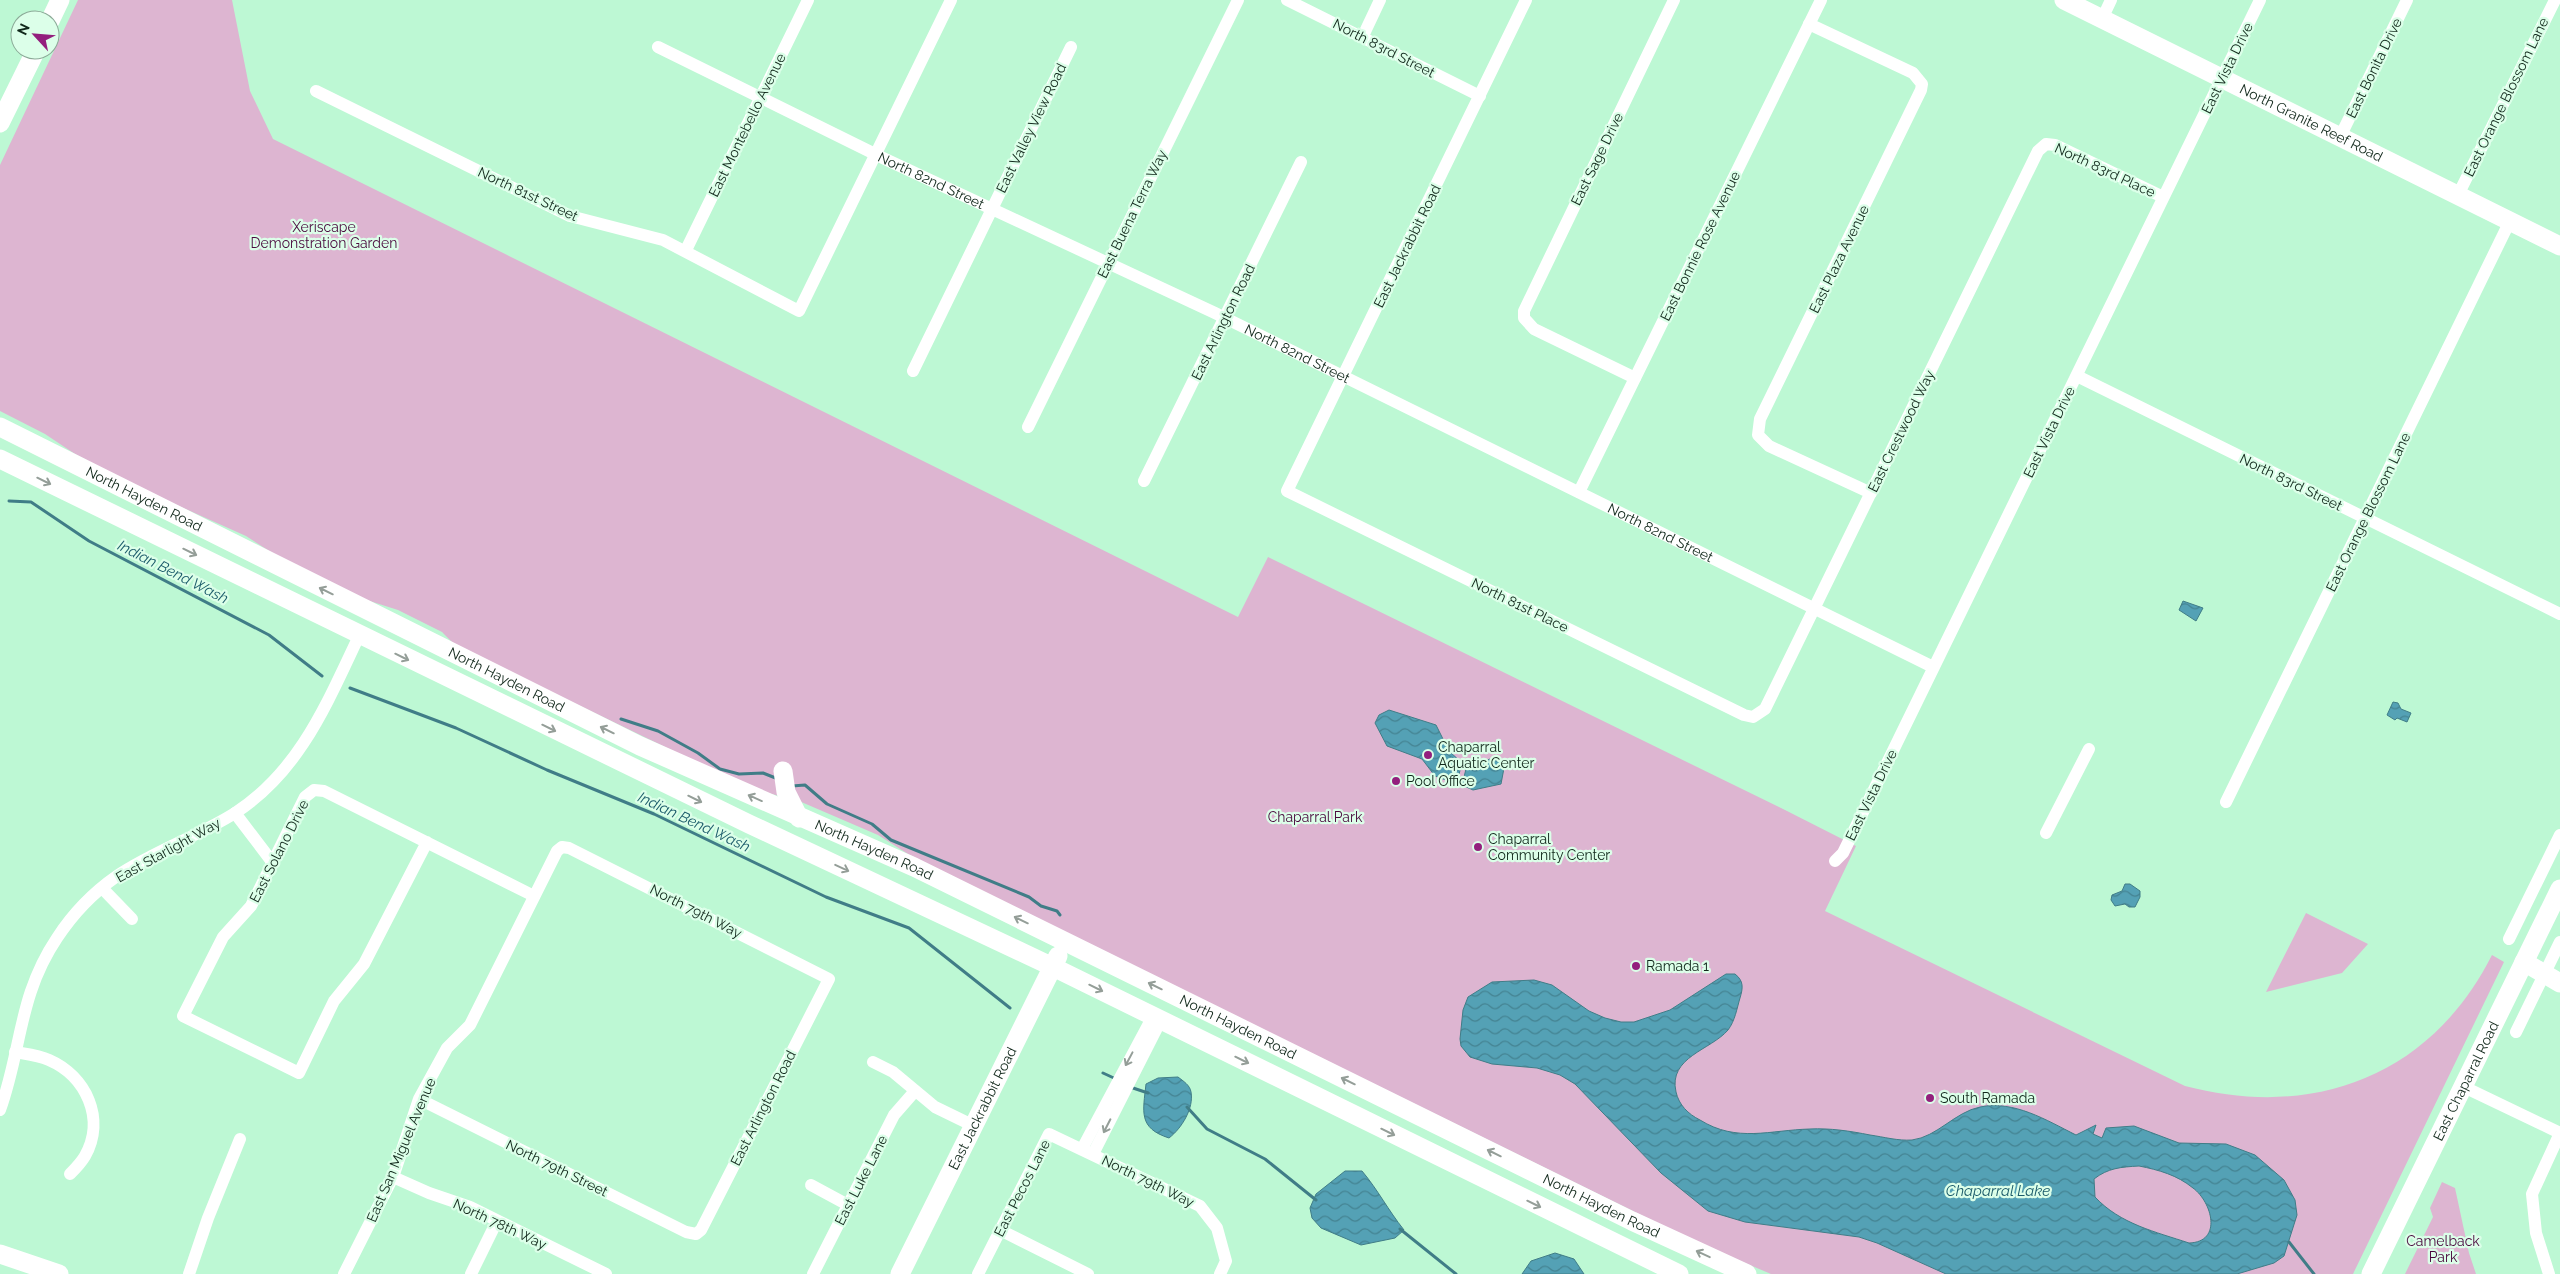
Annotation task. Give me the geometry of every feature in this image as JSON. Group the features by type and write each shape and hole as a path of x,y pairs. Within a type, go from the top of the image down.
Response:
{"main road":[{"name":"North Granite Reef Road","path":"2064,0 2560,246"},
{"path":"0,123 31,60"},
{"name":"North Hayden Road","path":"0,427 174,516 640,746 799,818 914,867 1632,1221 1747,1274"},
{"name":"North Hayden Road","path":"0,459 358,636 749,824 1053,967 1679,1274"},
{"path":"97,507 114,501 164,525 171,522 174,516"},
{"path":"783,771 786,792 799,818"},
{"name":"East Chaparral Road","path":"2371,1274 2560,889"},
{"name":"East Jackrabbit Road","path":"900,1274 1065,941"},
{"path":"2524,962 2553,973"},
{"path":"0,1254 35,1271 59,1274"}],"street":[{"name":"East Montebello Avenue","path":"686,250 808,0"},
{"path":"875,154 951,0"},
{"name":"East Buena Terra Way","path":"1028,427 1238,0"},
{"name":"North 83rd Street","path":"1287,0 1363,36 1480,96"},
{"path":"1363,36 1380,0"},
{"name":"East Jackrabbit Road","path":"1287,491 1526,0"},
{"name":"East Sage Drive","path":"1635,378 1534,329 1524,318 1527,305 1674,0"},
{"name":"East Bonnie Rose Avenue","path":"1579,492 1821,0"},
{"path":"2102,19 2111,0"},
{"name":"East Vista Drive","path":"1835,861 1843,853 2260,0"},
{"name":"East Bonita Drive","path":"2340,137 2408,0"},
{"name":"East Orange Blossom Lane","path":"2458,195 2555,0"},
{"name":"East Plaza Avenue","path":"1810,24 1912,73 1922,84 1919,96 1760,419 1758,435 1769,446 1870,493"},
{"name":"North 82nd Street","path":"658,46 991,210 1108,262 1225,318 1933,667"},
{"name":"East Valley View Road","path":"913,371 1072,47"},
{"name":"North 81st Street","path":"316,91 570,216 663,240 686,250 799,311 875,154"},
{"name":"North 83rd Place","path":"2046,144 2055,145 2163,198"},
{"name":"East Crestwood Way","path":"1753,717 1764,709 2038,150 2046,144"},
{"name":"East Arlington Road","path":"1144,481 1301,162"},
{"name":"East Orange Blossom Lane","path":"2226,802 2510,221"},
{"name":"North 83rd Street","path":"2077,376 2560,614"},
{"name":"North 81st Place","path":"1287,491 1735,711 1753,717"},
{"name":"East Starlight Way","path":"0,1110 27,1000 39,967 57,938 76,913 102,888 134,866 235,813 276,779 304,744 358,636"},
{"path":"2046,833 2089,749"},
{"name":"East Solano Drive","path":"314,790 324,791 426,842 364,964 334,1002 299,1072 183,1016 223,937 251,906 305,797 314,790"},
{"path":"235,813 273,863"},
{"path":"2509,939 2560,835"},
{"path":"426,842 534,896"},
{"name":"East San Miguel Avenue","path":"344,1274 393,1177 419,1099 447,1048 470,1025 557,851 562,847"},
{"name":"North 79th Way","path":"562,847 586,856 829,979"},
{"path":"102,888 132,919"},
{"path":"2516,1032 2553,973 2560,942"},
{"name":"East Arlington Road","path":"696,1234 701,1230 829,979"},
{"path":"1087,1152 1157,1018"},
{"path":"15,1052 47,1059 61,1066 75,1077 87,1096 93,1119 92,1138 85,1156 70,1174"},
{"path":"873,1062 893,1072 935,1107 974,1126"},
{"path":"2464,1087 2560,1133 2532,1194 2536,1233 2542,1259 2549,1274"},
{"name":"East Luke Lane","path":"813,1274 894,1115 915,1091"},
{"name":"North 79th Street","path":"419,1099 686,1232 696,1234"},
{"name":"East Pecos Lane","path":"978,1274 1049,1134 1087,1152"},
{"path":"189,1274 208,1218 240,1139"},
{"name":"North 79th Way","path":"1087,1152 1200,1206 1218,1228 1226,1261 1220,1274"},
{"name":"North 78th Way","path":"393,1177 497,1221 606,1274"},
{"path":"811,1185 848,1205"},
{"path":"471,1274 497,1221"},
{"path":"1000,1230 1088,1274"}],"green space":[{"name":"Chaparral Park","path":"78,0 232,0 250,91 273,139 1238,617 1268,557 1787,811 1856,846 1825,911 2185,1086 2233,1095 2279,1097 2323,1091 2364,1079 2402,1059 2436,1031 2467,997 2492,955 2504,962 2353,1274 1771,1274 1698,1243 1093,946 908,854 878,835 799,801 752,789 456,646 442,632 398,610 354,596 288,563 246,536 152,494 75,454 45,434 0,411 0,165 50,60 60,60 60,38"},
{"path":"2306,913 2368,944 2342,973 2266,992"},
{"name":"Camelback Park","path":"2442,1182 2455,1188 2469,1253 2476,1274 2405,1274 2433,1217 2430,1208"}],"water":[{"path":"2183,601 2203,608 2196,621 2179,610"},
{"path":"2393,702 2398,703 2401,709 2411,713 2407,722 2397,718 2395,720 2387,715"},
{"path":"1389,710 1436,725 1449,751 1462,763 1458,778 1446,780 1435,776 1422,759 1387,746 1375,723 1379,715"},
{"path":"1490,759 1500,762 1504,768 1501,784 1473,790 1462,785 1467,765 1477,764"},
{"path":"2125,884 2130,884 2140,891 2140,897 2135,907 2129,907 2125,904 2115,906 2111,900 2112,895 2122,891"},
{"name":"Chaparral Lake","path":"1726,974 1735,974 1741,982 1741,994 1728,1030 1721,1037 1684,1062 1678,1070 1675,1080 1677,1097 1685,1109 1696,1118 1714,1127 1727,1131 1754,1134 1832,1129 1912,1140 1930,1134 1971,1110 1980,1107 2005,1106 2030,1113 2076,1135 2096,1125 2093,1134 2102,1138 2106,1128 2134,1126 2179,1143 2226,1144 2255,1155 2284,1180 2295,1200 2297,1215 2284,1256 2274,1263 2237,1274 1946,1274 1877,1243 1859,1237 1745,1222 1708,1211 1661,1173 1575,1084 1560,1075 1537,1068 1492,1064 1470,1057 1461,1046 1463,1010 1468,997 1492,982 1534,980 1552,985 1589,1011 1621,1022 1634,1022 1670,1010","holes":["2139,1166 2174,1176 2187,1183 2200,1194 2209,1211 2211,1220 2207,1236 2200,1241 2189,1243 2151,1231 2127,1221 2095,1197 2094,1179 2099,1175 2110,1170"]},
{"path":"1178,1077 1189,1087 1191,1105 1178,1129 1169,1138 1159,1134 1147,1124 1144,1111 1146,1084 1158,1078"},
{"path":"1345,1171 1362,1171 1368,1178 1404,1230 1395,1238 1361,1245 1321,1228 1312,1218 1310,1208 1316,1194"},
{"path":"1555,1253 1574,1259 1584,1274 1522,1274 1531,1261"}],"waterway":[{"name":"Indian Bend Wash","path":"9,501 31,502 89,541 269,635 322,676"},
{"name":"Indian Bend Wash","path":"350,688 456,728 547,770 654,814 826,897 909,928 1010,1008"},
{"path":"621,719 658,731 698,753 720,769 739,774 763,773 778,779"},
{"path":"792,786 805,785 827,804 872,824 891,840 1029,897 1041,906 1057,911 1060,915"},
{"name":"Indian Bend Wash","path":"1103,1073 1116,1079"},
{"name":"Indian Bend Wash","path":"1130,1087 1148,1093"},
{"name":"Indian Bend Wash","path":"1187,1107 1207,1129 1265,1159 1316,1200"},
{"name":"Indian Bend Wash","path":"1400,1229 1456,1274"},
{"path":"2289,1242 2314,1274"}],"place":[{"name":"Chaparral Aquatic Center","path":"1428,755"},
{"name":"Pool Office","path":"1396,781"},
{"name":"Chaparral Community Center","path":"1478,847"},
{"name":"Ramada 1","path":"1636,966"},
{"name":"South Ramada","path":"1930,1098"}],"park label":[{"name":"Xeriscape Demonstration Garden","path":"324,236"}]}
